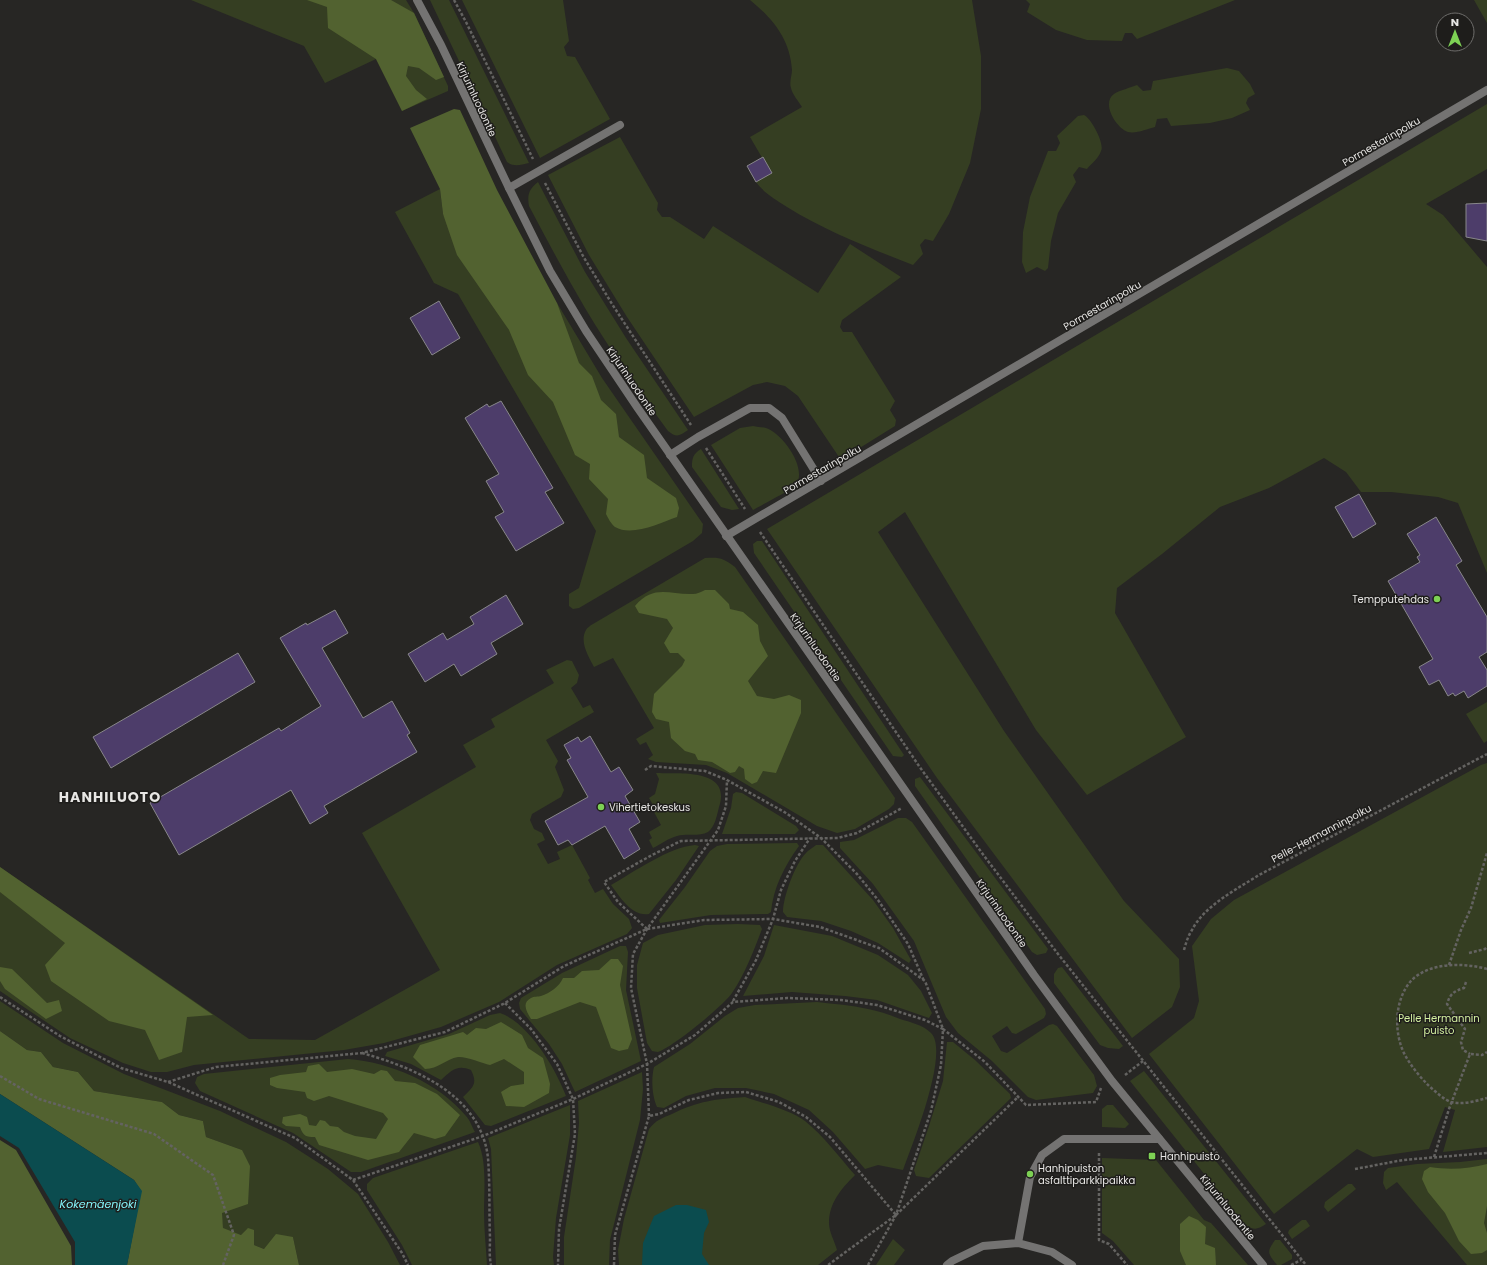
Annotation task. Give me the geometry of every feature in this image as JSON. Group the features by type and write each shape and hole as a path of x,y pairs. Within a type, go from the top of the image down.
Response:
{"street":[{"name":"Kirjurinluodontie","path":"417,0 441,45 508,188 550,271 616,376 726,536 1034,975 1112,1081 1262,1265"},
{"name":"Pormestarinpolku","path":"726,536 1487,90"},
{"path":"508,188 620,125"},
{"path":"670,455 698,437 750,408 769,408 782,418 821,481"},
{"path":"1018,1243 1030,1178 1042,1155 1064,1139 1159,1139"},
{"path":"947,1265 952,1261 983,1246 1018,1243 1052,1252 1072,1265"}],"path":[{"path":"454,0 538,171 583,256 612,304 753,521 919,766 959,822 1058,954 1306,1265"},
{"name":"Pelle-Hermanninpolku","path":"1184,950 1192,929 1203,915 1225,896 1259,875 1487,754"},
{"path":"645,770 651,766 705,771 727,780 786,813 821,838 857,874 878,900 908,944 925,981 943,1029 941,1065 930,1111 896,1215 868,1265"},
{"path":"614,1265 615,1235 649,1116 648,1064 631,988 633,954 646,929 718,830 726,806 727,780"},
{"path":"646,929 618,902 604,882 652,855 681,841 838,838 857,833 913,803"},
{"path":"353,1180 483,1136 573,1099 648,1064 694,1035 733,1002 756,960 773,919 781,890 794,861 810,838"},
{"path":"1449,965 1461,930 1472,908 1487,853"},
{"path":"168,1082 216,1067 362,1053 445,1032 505,1003 564,966 646,929 704,920 773,919 820,927 879,948 925,981"},
{"path":"1469,953 1485,949 1487,947"},
{"path":"1487,969 1466,965 1449,965 1428,970 1414,978 1405,990 1399,1006 1398,1023 1400,1040 1404,1054 1422,1080 1451,1102 1463,1103 1487,1098"},
{"path":"1466,982 1464,988 1456,990 1450,996 1447,1004 1465,1029 1461,1042 1463,1050 1470,1054 1482,1054 1487,1052"},
{"path":"0,997 60,1036 121,1068 168,1082 295,1138 353,1180 402,1253 408,1265"},
{"path":"733,1002 787,998 841,1000 877,1005 925,1020 943,1029 985,1062 1026,1105 1096,1102 1101,1088 1127,1074 1143,1061"},
{"path":"505,1003 531,1029 557,1064 573,1099 575,1134 560,1229 558,1265"},
{"path":"362,1053 385,1060 438,1084 464,1105 476,1121 483,1136 488,1158 491,1265"},
{"path":"1434,1157 1451,1102 1470,1054"},
{"path":"0,1076 39,1099 154,1134 213,1175 234,1235 223,1265"},
{"path":"649,1116 660,1114 689,1100 718,1093 746,1092 779,1102 806,1117 830,1137 896,1215"},
{"path":"828,1265 896,1215 1019,1096"},
{"path":"1098,1139 1099,1240 1108,1244 1127,1265"},
{"path":"1355,1169 1403,1160 1487,1153"},
{"path":"1291,1265 1301,1260"}],"green space":[{"path":"191,0 406,0 414,13 448,86 448,91 402,111 376,59 325,83 304,46"},
{"path":"307,0 391,0 414,13 444,77 436,80 419,68 408,66 406,76 416,90 427,99 402,111 376,59 328,28 327,7"},
{"path":"430,0 449,0 529,163 515,165 507,162"},
{"path":"462,0 563,0 569,41 564,47 567,56 575,57 610,119 540,158"},
{"path":"750,0 972,0 981,56 981,109 970,163 949,214 933,241 925,239 920,245 923,254 913,265 849,239 802,216 774,199 756,182 771,173 750,137 802,107 790,86 792,70 791,59 784,39 773,22"},
{"path":"1026,0 1235,0 1137,39 1132,33 1125,33 1122,41 1087,40 1056,30 1027,12 1030,4"},
{"path":"1474,0 1487,0 1487,23"},
{"path":"1227,68 1239,71 1250,84 1255,94 1248,98 1246,103 1250,110 1232,118 1210,123 1171,126 1167,118 1157,119 1155,127 1138,132 1128,132 1119,126 1112,115 1109,103 1110,98 1119,91 1137,85 1143,91 1151,90 1153,81"},
{"path":"1487,104 1487,169 1426,204 1443,215 1487,267 1487,573 1458,503 1438,497 1391,492 1361,492 1346,472 1324,458 1269,488 1220,507 1117,588 1115,613 1186,737 1087,795 1036,730 905,512 878,532 1004,731 1124,901 1179,959 1180,987 1172,1007 1132,1038 937,778 767,529"},
{"path":"454,109 460,110 497,190 557,303 579,363 592,376 601,400 616,414 619,437 644,455 647,478 676,498 679,508 677,517 638,530 622,530 612,524 606,514 608,499 589,479 590,464 575,455 553,402 528,375 509,330 457,255 443,214 440,189 410,128"},
{"path":"1084,115 1097,132 1102,148 1100,154 1087,169 1079,167 1073,175 1076,182 1058,213 1051,241 1048,268 1045,271 1037,267 1026,273 1022,262 1023,232 1030,197 1048,151 1056,151 1060,143 1057,136 1078,116"},
{"path":"620,137 658,203 657,210 662,217 670,217 704,239 713,226 818,293 850,244 901,277 842,320 840,327 843,332 852,332 895,401 890,410 896,420 895,426 850,454 839,457 798,396 785,386 767,382 753,385 694,417 627,317 589,255 548,175"},
{"path":"538,182 585,272 626,338 688,430 682,434 674,435 668,431 595,324 556,257 529,206 529,192"},
{"path":"440,189 443,214 509,330 557,303 602,378 703,524 702,533 693,541 579,608 573,609 569,606 569,594 579,588 596,531 458,294 434,283 395,212"},
{"path":"753,426 766,428 772,431 786,444 796,461 799,470 799,478 794,487 753,510 711,445 740,428"},
{"path":"701,449 739,509 732,510 721,507 692,467 694,456"},
{"path":"757,541 762,541 904,755 902,757 893,756 754,553 753,544"},
{"path":"705,558 721,559 735,567 895,798 894,804 889,809 855,829 837,833 817,826 727,773 706,765 656,762 648,759 653,755 646,742 640,745 636,739 654,728 613,658 594,667 587,654 584,644 584,635 592,624"},
{"path":"705,590 715,590 729,604 730,609 743,612 758,625 760,641 768,656 748,681 757,696 774,699 789,695 801,700 801,713 776,773 763,771 757,782 752,784 745,779 744,769 739,766 735,772 730,773 712,762 698,760 695,754 685,751 671,738 669,722 656,719 652,712 654,694 682,666 685,660 678,653 670,653 664,643 673,628 667,619 639,613 635,606 642,599 655,593 693,594"},
{"path":"567,660 572,661 579,675 577,683 571,688 583,708 590,705 594,712 546,740 558,761 555,767 564,790 561,797 532,814 530,820 534,829 542,833 545,840 537,844 548,864 560,859 557,852 572,845 590,878 588,880 595,893 603,889 613,904 629,919 632,928 627,934 557,965 499,1002 441,1027 384,1043 344,1050 194,1065 167,1072 151,1072 123,1063 70,1038 0,991 0,867 249,1039 315,1040 440,970 362,833 476,767 463,745 495,727 491,719 554,683 546,670"},
{"path":"1487,702 1487,741 1484,743 1466,714"},
{"name":"Pelle Hermannin puisto","path":"1487,763 1487,1147 1443,1152 1455,1110 1445,1107 1429,1149 1373,1157 1357,1149 1274,1214 1149,1054 1194,1018 1199,1001 1192,946 1211,919 1234,900"},
{"path":"656,773 677,773 701,776 711,779 718,785 721,794 719,807 715,821 708,832 674,837 653,848 649,840 652,838 649,832 661,825 654,812 656,810 649,798 655,794 659,779"},
{"path":"920,777 1048,949 1046,953 1037,955 1032,952 915,786 915,779"},
{"path":"736,792 742,793 796,826 799,830 795,834 722,834 731,808 733,794"},
{"path":"898,818 906,818 912,822 1045,1009 1046,1014 1044,1018 1016,1034 1012,1033 1007,1026 992,1036 1001,1051 1007,1053 1049,1025 1053,1024 1057,1026 1094,1075 1097,1086 1093,1093 1036,1100 1028,1097 992,1061 958,1033 946,1017 914,941 873,884 840,848 840,842 854,840"},
{"path":"797,843 799,846 780,877 774,894 771,912 768,914 711,915 660,923 659,920 685,887 710,851 717,846 727,844"},
{"path":"695,845 699,846 676,880 649,914 643,914 632,909 622,900 611,885 663,855 674,850"},
{"path":"816,845 823,845 873,900 893,928 911,960 909,963 878,943 851,931 821,921 787,917 783,912 790,881 802,858"},
{"path":"0,867 213,1015 187,1017 182,1052 159,1060 145,1030 109,1021 51,981 45,965 65,943 0,892"},
{"path":"705,925 760,925 762,929 737,986 719,1007 686,1035 665,1049 658,1052 652,1051 647,1043 637,988 637,965 643,943 658,935"},
{"path":"774,925 832,936 878,955 908,975 921,991 932,1013 929,1018 877,1000 845,996 792,992 743,996 764,956"},
{"path":"620,946 626,946 628,952 626,990 641,1061 575,1092 562,1064 549,1044 520,1009 519,1003 521,998 562,973"},
{"path":"611,959 618,959 623,966 620,985 632,1039 628,1049 619,1051 611,1048 596,1007 580,1002 537,1019 531,1019 526,1008 526,1002 532,997 541,996 551,991 557,987 563,978 574,978 582,971 599,970"},
{"path":"0,967 12,969 47,1003 59,1000 62,1011 46,1019 5,989 0,981"},
{"path":"1062,967 1123,1046 1119,1049 1108,1048 1100,1045 1054,983 1054,974 1058,968"},
{"path":"0,1001 63,1043 124,1074 220,1111 286,1142 328,1169 358,1194 388,1242 400,1265 299,1265 293,1237 264,1249 254,1245 241,1235 223,1229 221,1213 242,1150 206,1137 203,1121 179,1115 162,1102 94,1091 78,1072 53,1067 41,1052 27,1050 0,1031"},
{"path":"817,1002 855,1006 876,1011 916,1024 931,1033 936,1043 936,1059 933,1078 921,1121 903,1170 878,1165 865,1169 833,1132 809,1110 774,1094 746,1088 715,1088 686,1096 664,1108 657,1107 652,1087 654,1067 690,1044 725,1016 738,1008 755,1005"},
{"path":"500,1013 511,1018 521,1026 540,1048 556,1073 566,1096 491,1126 485,1125 463,1097 469,1091 474,1082 471,1070 466,1068 454,1069 441,1080 411,1064 385,1056 387,1052 449,1034 490,1015"},
{"path":"501,1022 522,1035 528,1048 543,1058 550,1084 549,1093 524,1107 506,1106 501,1092 511,1086 524,1084 524,1072 504,1059 490,1065 458,1057 430,1069 425,1069 413,1057 420,1045 463,1032 467,1035 476,1028 486,1029"},
{"path":"0,1031 27,1050 41,1052 53,1067 78,1072 94,1091 162,1102 179,1115 203,1121 206,1137 242,1150 250,1166 248,1204 222,1213 223,1228 241,1235 248,1228 254,1230 254,1245 264,1249 276,1234 293,1237 299,1265 127,1265 141,1191 134,1180 0,1094"},
{"path":"947,1042 953,1042 975,1060 1010,1094 1011,1098 929,1178 916,1176 914,1170 943,1081"},
{"path":"348,1059 364,1061 397,1070 428,1084 455,1104 470,1122 475,1132 361,1172 351,1172 293,1133 200,1091 195,1083 197,1077 204,1074"},
{"path":"319,1064 327,1072 352,1069 374,1074 381,1070 387,1071 395,1081 415,1083 437,1094 460,1115 445,1136 435,1139 414,1133 399,1152 368,1160 319,1145 315,1137 305,1135 300,1127 286,1126 282,1123 283,1117 300,1114 307,1117 309,1125 316,1126 320,1120 325,1121 330,1126 338,1127 344,1132 355,1136 376,1139 388,1119 383,1113 329,1096 314,1101 307,1098 305,1092 277,1088 270,1085 270,1078 280,1075 306,1072 308,1066"},
{"path":"1144,1071 1266,1224 1256,1229 1245,1225 1130,1081"},
{"path":"642,1072 643,1089 640,1120 610,1240 609,1265 564,1265 564,1237 576,1157 579,1123 578,1101"},
{"path":"745,1097 792,1113 805,1121 825,1140 855,1175 841,1191 831,1209 829,1226 837,1250 818,1265 619,1265 618,1250 624,1219 649,1129 659,1120 699,1103"},
{"path":"570,1105 570,1135 556,1218 553,1257 554,1265 496,1265 491,1149 488,1138"},
{"path":"1107,1105 1113,1105 1129,1124 1125,1128 1102,1127 1102,1109"},
{"path":"0,1140 16,1150 71,1246 72,1265 0,1265"},
{"path":"478,1142 484,1167 484,1219 487,1265 412,1265 402,1245 367,1190 367,1184 373,1178"},
{"path":"1102,1158 1156,1160 1204,1220 1211,1223 1248,1265 1134,1265 1113,1241 1102,1233"},
{"path":"1487,1159 1487,1265 1467,1265 1397,1182 1386,1190 1383,1183 1384,1172 1388,1168 1417,1164"},
{"path":"1487,1164 1487,1206 1484,1223 1487,1233 1487,1250 1482,1253 1471,1254 1459,1241 1445,1213 1428,1192 1422,1179 1424,1171 1430,1167 1458,1168"},
{"path":"1348,1184 1352,1184 1356,1189 1328,1212 1324,1207 1325,1202"},
{"path":"1189,1216 1198,1220 1206,1227 1205,1244 1215,1248 1216,1265 1186,1265 1180,1251 1180,1224"},
{"path":"1302,1220 1306,1220 1310,1226 1292,1239 1288,1233 1289,1230"},
{"path":"893,1239 905,1250 894,1265 876,1265"},
{"path":"1275,1240 1280,1240 1292,1255 1292,1259 1281,1265 1277,1265 1269,1253 1269,1250"}],"water":[{"name":"Kokemäenjoki","path":"0,1094 134,1180 142,1191 127,1265 75,1265 75,1242 19,1148 0,1136"},
{"path":"676,1205 687,1205 706,1210 709,1222 704,1233 702,1254 709,1265 642,1265 643,1243 654,1216"}],"building":[{"path":"763,157 772,173 756,182 747,166"},
{"path":"1487,203 1487,241 1466,237 1466,204"},
{"path":"439,301 460,338 432,355 410,318"},
{"path":"501,401 553,488 545,492 564,523 516,551 495,517 504,512 486,481 499,474 465,418 487,404 489,407"},
{"path":"1359,494 1376,524 1353,538 1335,507"},
{"name":"Tempputehdas","path":"1436,517 1462,561 1456,565 1487,617 1487,652 1479,657 1487,670 1487,686 1468,698 1464,691 1455,696 1453,693 1448,696 1439,680 1429,685 1419,667 1433,659 1388,581 1420,562 1417,557 1420,555 1407,534"},
{"path":"506,595 523,624 491,643 497,654 461,676 454,664 425,682 408,654 443,633 447,640 474,624 470,617"},
{"path":"335,610 348,633 322,648 363,718 392,701 410,733 407,735 417,752 324,806 328,813 310,824 291,790 179,855 150,803 279,728 281,731 321,706 280,638 306,623 307,625"},
{"path":"238,653 255,682 111,768 93,737"},
{"name":"Vihertietokeskus","path":"590,736 611,772 619,767 633,790 625,796 640,822 629,829 640,849 624,859 605,826 572,845 568,840 558,845 545,821 588,797 567,760 571,758 564,745 578,737 581,742"}],"place":[{"name":"Tempputehdas","path":"1437,599"},
{"name":"Vihertietokeskus","path":"601,807"},
{"name":"Hanhipuisto","path":"1152,1156"},
{"name":"Hanhipuiston asfalttiparkkipaikka","path":"1030,1174"}],"district":[{"name":"HANHILUOTO","path":"110,797"}]}
